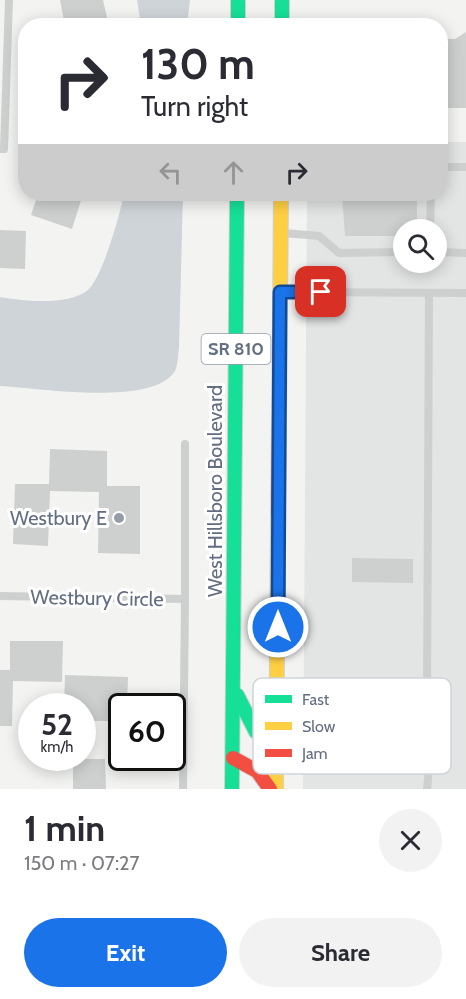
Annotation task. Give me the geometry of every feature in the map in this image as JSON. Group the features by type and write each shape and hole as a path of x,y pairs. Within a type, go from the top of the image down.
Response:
{"main road":[{"path":"238,0 238,18"},
{"path":"282,0 282,18"},
{"name":"West Hillsboro Boulevard","path":"232,789 237,201"},
{"name":"SR 810","path":"277,678 280,201"},
{"path":"233,688 253,732"},
{"path":"233,758 253,769"},
{"path":"259,774 270,789"}],"lane":[{"path":"0,149 4,149 9,0"},
{"path":"448,166 466,167"},
{"path":"430,219 431,201"},
{"path":"280,233 319,236 339,253 393,252"},
{"path":"447,252 466,253"},
{"path":"280,292 466,293"},
{"path":"427,678 429,293"},
{"path":"185,444 185,599"},
{"name":"Westbury Circle","path":"0,596 185,599 183,789"},
{"path":"428,789 429,774"}],"shaded area":[{"path":"137,0 190,0 188,18 140,18"},
{"path":"448,142 466,142 466,789 303,789 303,774 451,774 451,678 304,678 307,201 448,201"},
{"path":"122,201 183,201 179,348 175,371 163,382 144,389 120,392 66,392 0,386 0,297 45,301 69,298 88,290 94,283 105,259"}],"building":[{"path":"60,0 103,0 107,18 63,18"},
{"path":"466,32 466,108 448,108 448,39 455,39"},
{"path":"36,201 81,201 72,229 31,215"},
{"path":"342,201 417,201 417,219 393,219 393,236 345,236"},
{"path":"0,230 26,231 25,269 0,268"},
{"name":"Westbury E","path":"50,449 107,451 107,486 140,486 140,554 98,553 99,492 50,491 48,546 13,544 15,484 49,484"},
{"path":"352,558 413,559 413,583 352,582"},
{"path":"10,641 63,641 62,682 13,681 12,726 0,726 0,670 10,670"},
{"path":"65,675 128,677 127,693 108,693 108,721 96,721 96,693 64,693"},
{"path":"96,759 105,759 106,789 73,789 73,771 96,771"}],"traffic: fast":[{"path":"238,0 238,18"},
{"path":"282,0 282,18"},
{"path":"232,789 237,201"},
{"path":"237,695 253,726"}],"traffic: slow":[{"path":"280,318 281,201"},
{"path":"277,678 278,513"},
{"path":"276,774 276,789"}],"traffic: jam":[{"path":"278,513 280,318"},
{"path":"233,758 253,769"},
{"path":"259,774 270,789"}],"place":[{"name":"Westbury E","path":"119,518"}],"route":[{"path":"278,627 280,292 321,292"}]}
